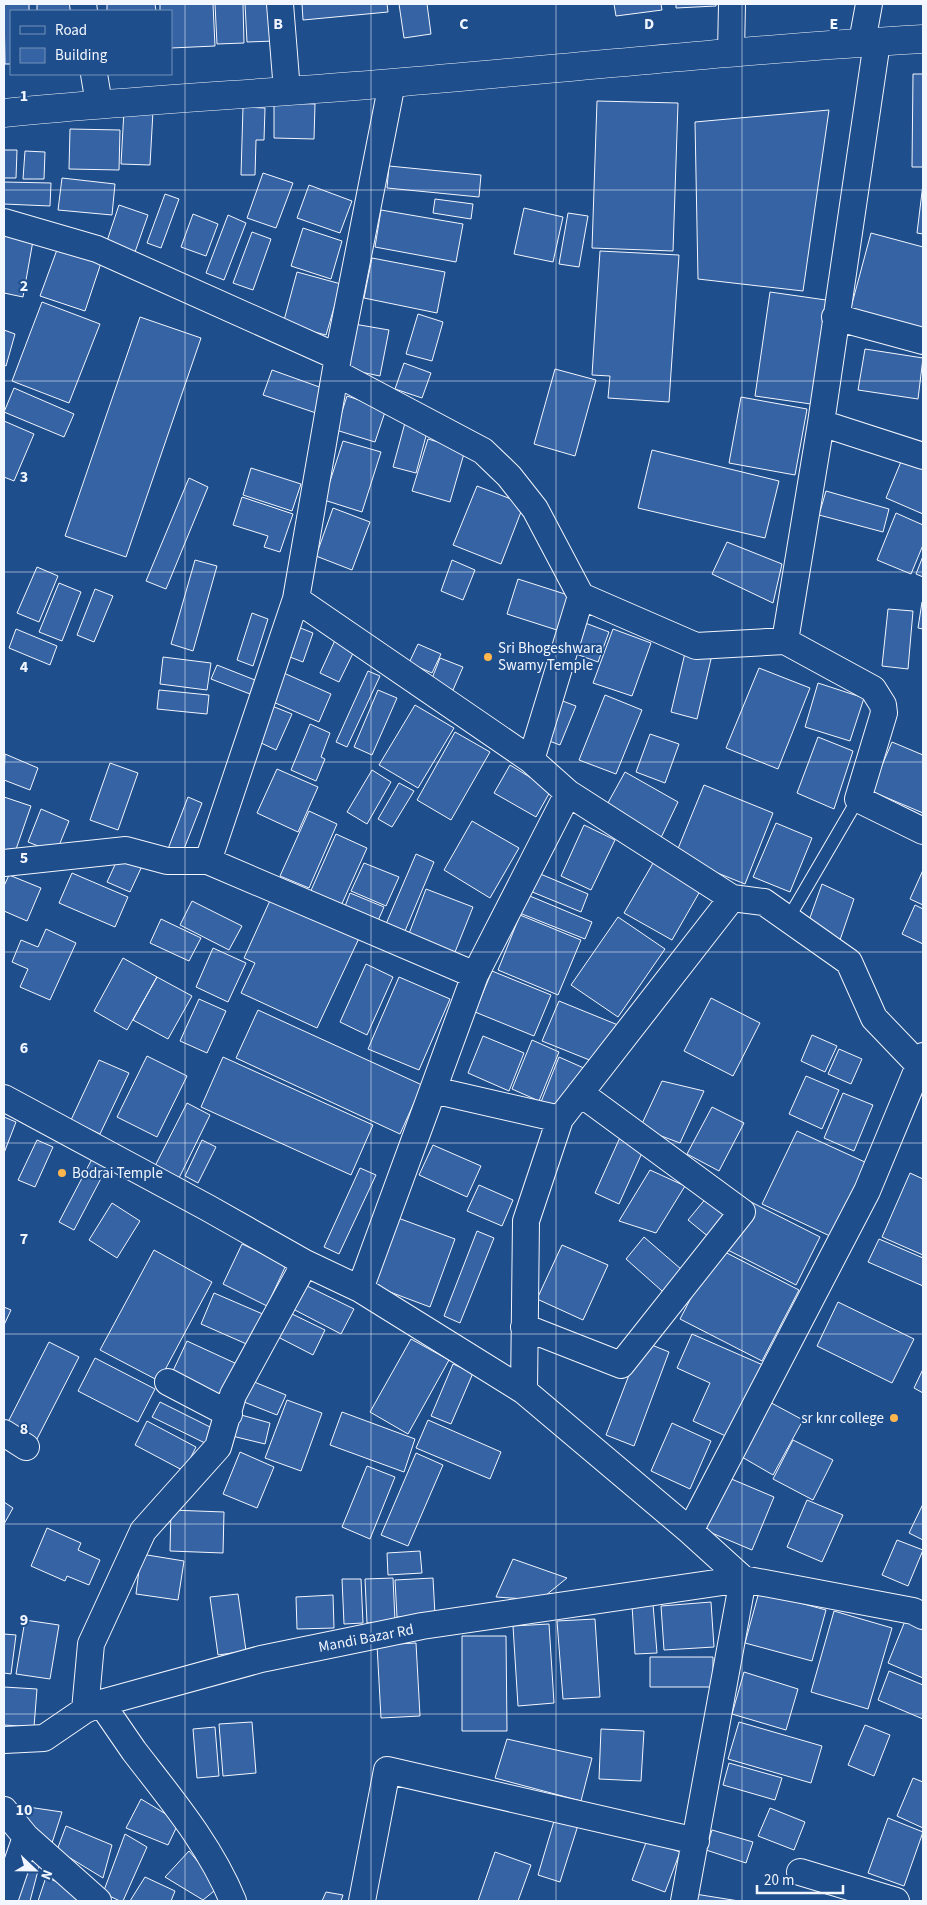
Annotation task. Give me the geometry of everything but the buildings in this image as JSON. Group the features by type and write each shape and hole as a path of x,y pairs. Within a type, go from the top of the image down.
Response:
{"highway":[{"path":"4,113 99,104 392,83 731,52 923,39"}],"street":[{"path":"280,4 286,91"},
{"path":"731,52 732,4"},
{"path":"785,641 821,423 835,317 869,42 869,4"},
{"path":"94,75 99,104"},
{"path":"208,861 296,599 337,365 392,83"},
{"path":"4,222 97,249 337,365 483,451 509,476 535,509 581,596 696,646 785,641 873,689 883,705 884,713 858,799 923,831"},
{"path":"835,317 923,341"},
{"path":"821,423 923,456"},
{"path":"531,760 581,596"},
{"path":"296,599 531,760 568,793 732,898 764,902 849,962 874,1018 921,1061 867,1190 690,1531"},
{"path":"360,1289 475,975 568,793"},
{"path":"4,863 126,850 167,861 208,861 475,975"},
{"path":"524,1391 526,1221 560,1119 732,898"},
{"path":"433,1090 560,1119"},
{"path":"524,1327 621,1365 742,1212 580,1093"},
{"path":"4,1098 208,1208 305,1263 360,1289 524,1391 690,1531 743,1579 920,1606"},
{"path":"234,1901 222,1875 176,1804 133,1749 93,1706 91,1644 144,1531 218,1447 233,1395 305,1263"},
{"path":"168,1382 229,1414"},
{"path":"4,1432 26,1447"},
{"path":"684,1901 743,1579"},
{"name":"Mandi Bazar Rd","path":"4,1740 44,1738 93,1706 261,1658 422,1626 743,1579"},
{"path":"362,1901 387,1770 696,1841"},
{"path":"4,1810 26,1836 98,1901"},
{"path":"4,1901 26,1836"},
{"path":"800,1872 896,1901"}],"lane":[{"path":"788,919 858,799"}],"place":[{"name":"Sri Bhogeshwara Swamy Temple","path":"488,657"},
{"name":"Bodrai Temple","path":"62,1173"},
{"name":"sr knr college","path":"894,1418"}]}
